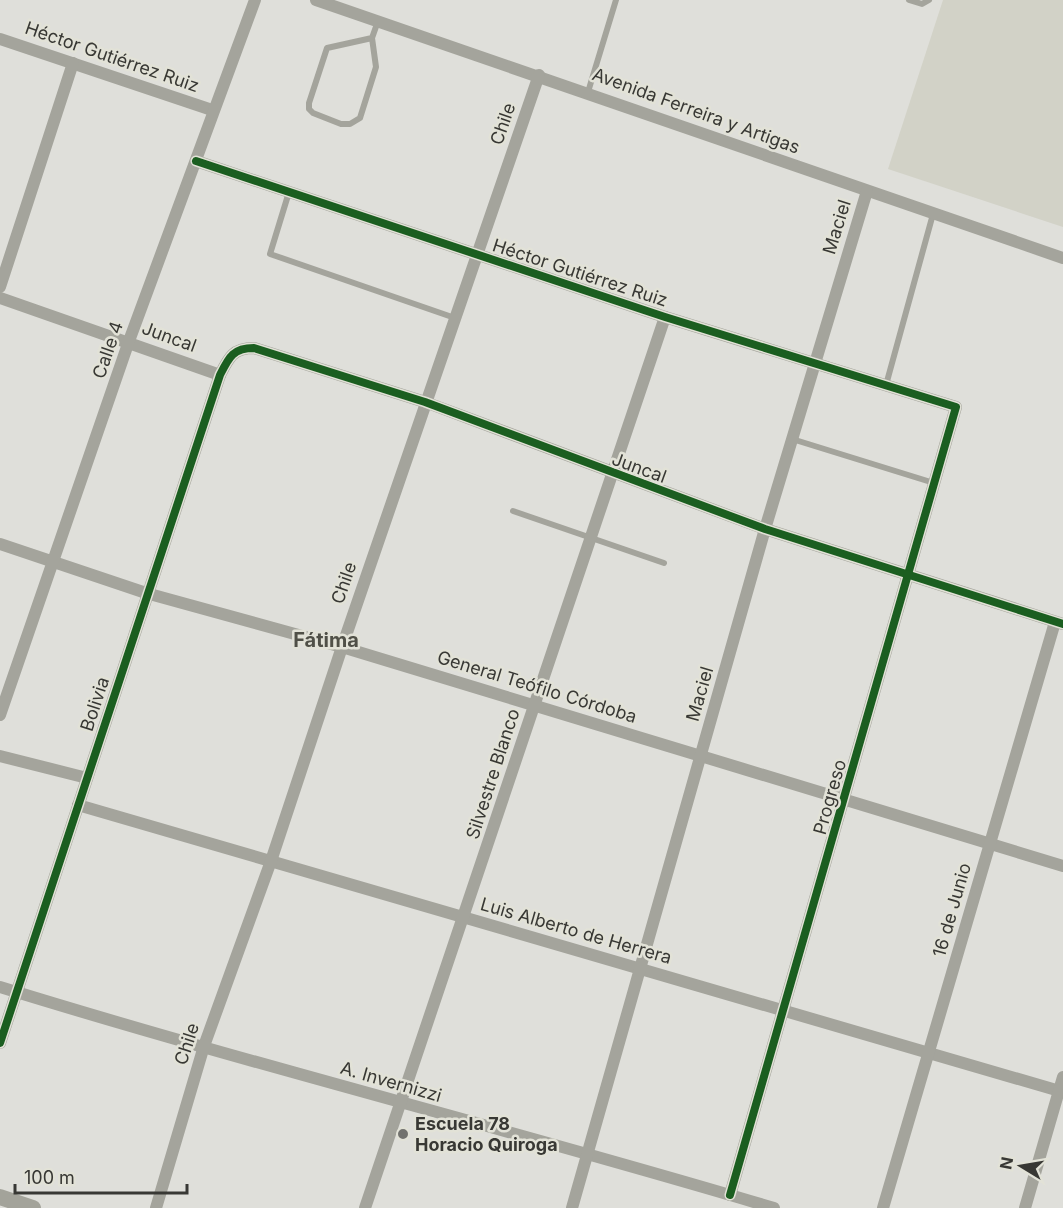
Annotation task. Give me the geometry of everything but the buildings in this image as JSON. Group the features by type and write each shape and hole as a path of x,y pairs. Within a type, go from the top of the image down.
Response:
{"street":[{"name":"Calle 4","path":"0,715 129,341 196,161 212,110 255,0"},
{"name":"Avenida Ferreira y Artigas","path":"316,0 539,75 1063,258"},
{"name":"Héctor Gutiérrez Ruiz","path":"0,39 212,110"},
{"path":"0,287 73,63"},
{"name":"Chile","path":"156,1208 204,1046 271,861 425,402 539,75"},
{"name":"Héctor Gutiérrez Ruiz","path":"196,161 665,317 956,407"},
{"name":"Maciel","path":"572,1208 791,439 867,191"},
{"name":"Juncal","path":"0,298 129,341 220,375 230,354 241,348 254,348 425,402 765,529 1059,623"},
{"name":"Silvestre Blanco","path":"365,1208 464,917 610,473 665,317"},
{"name":"Bolivia","path":"0,1043 146,593 220,375"},
{"name":"Progreso","path":"730,1195 956,407"},
{"name":"General Teófilo Córdoba","path":"0,543 146,593 342,647 1063,866"},
{"name":"16 de Junio","path":"883,1208 990,844 1059,623"},
{"path":"0,756 87,778"},
{"name":"Luis Alberto de Herrera","path":"78,805 1061,1091"},
{"name":"A. Invernizzi","path":"0,987 399,1104 587,1152 730,1195 745,1204 774,1208"},
{"path":"1025,1208 1061,1091 1063,1077"},
{"path":"0,1197 33,1208"}],"lane":[{"path":"588,92 616,0"},
{"path":"909,0 922,4 929,0"},
{"path":"372,38 327,48 309,103 309,109 313,113 341,124 350,124 360,118 376,67 372,38 378,21"},
{"path":"289,192 270,254 455,318"},
{"path":"886,385 933,214"},
{"path":"791,439 934,483"},
{"path":"513,511 664,562"}],"shaded area":[{"path":"943,0 1063,0 1063,227 888,169"}],"cycle path":[{"path":"196,161 665,317 956,407 730,1195"},
{"path":"0,1043 220,375 232,355 241,350 254,348 425,402 765,529 1063,624"}],"place":[{"name":"Escuela 78 Horacio Quiroga","path":"403,1134"}],"district":[{"name":"Fátima","path":"326,640"}]}
